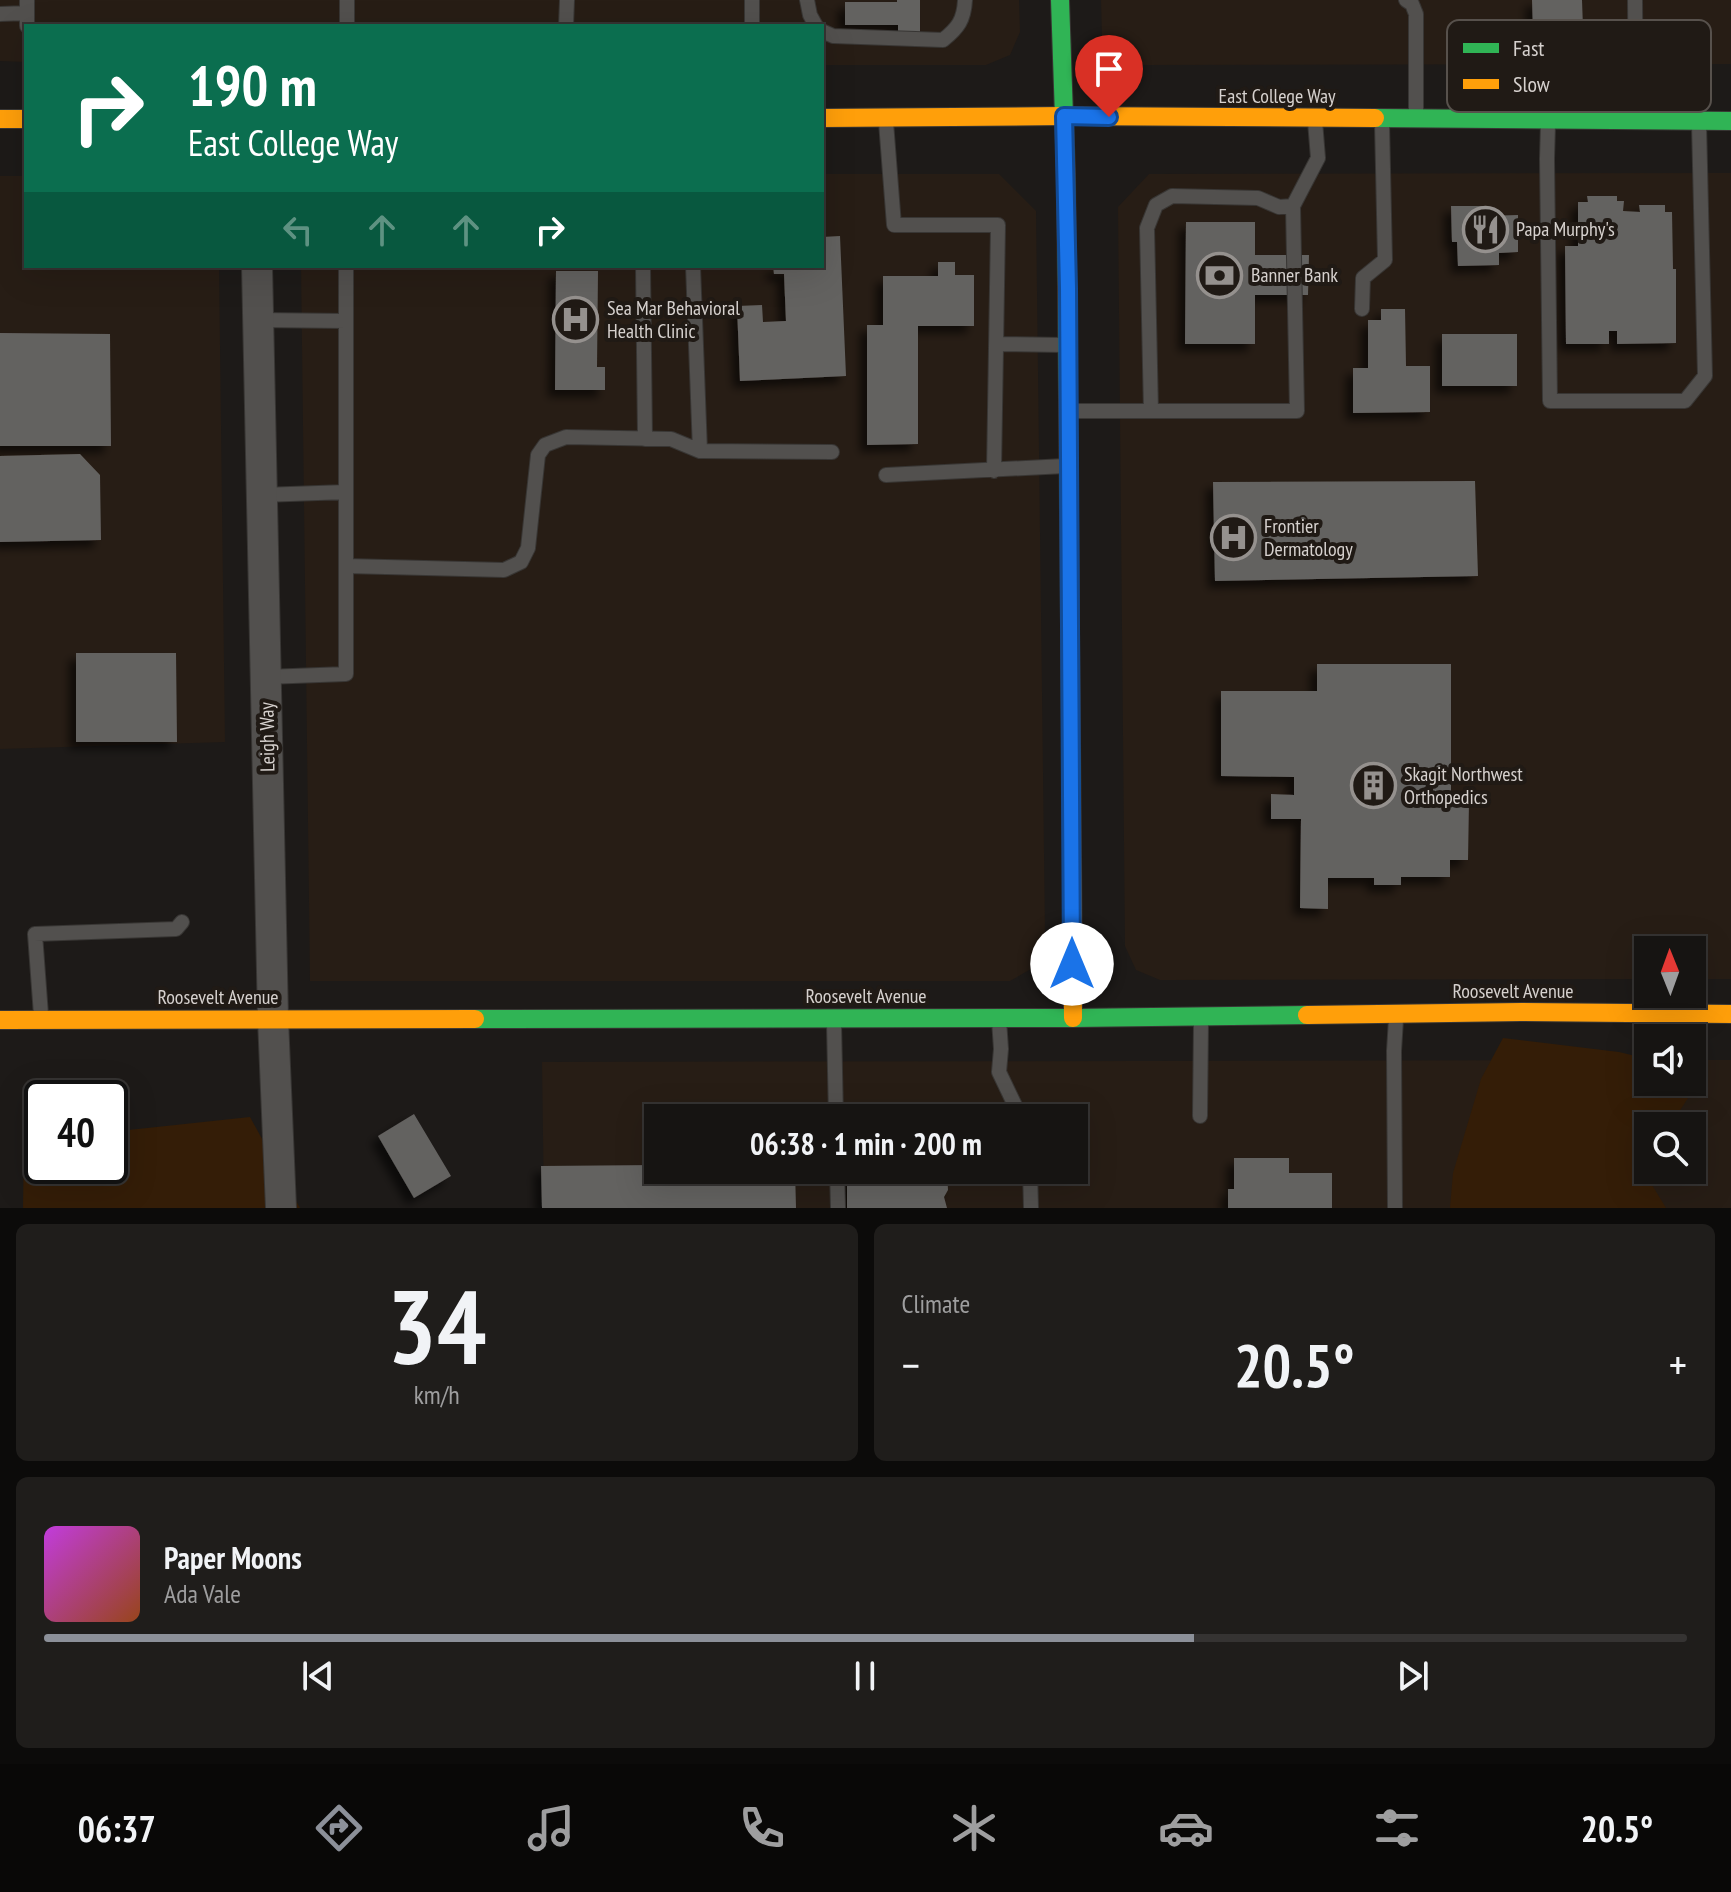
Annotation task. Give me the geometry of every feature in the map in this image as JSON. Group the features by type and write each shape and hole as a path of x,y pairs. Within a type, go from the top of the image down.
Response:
{"street":[{"path":"1060,0 1069,411 1073,1018"},
{"name":"East College Way","path":"824,118 1064,116 1731,121"},
{"path":"0,119 24,119"},
{"name":"Leigh Way","path":"257,268 273,1019 281,1208"},
{"name":"Roosevelt Avenue","path":"0,1020 1073,1018 1521,1012 1731,1014"}],"lane":[{"path":"347,0 347,24"},
{"path":"566,24 567,0"},
{"path":"752,0 752,24"},
{"path":"807,0 815,24"},
{"path":"824,32 833,36 943,40 957,28 965,0"},
{"path":"1406,0 1412,4 1416,14 1416,119"},
{"path":"1635,0 1635,20"},
{"path":"0,14 27,13"},
{"path":"1636,112 1636,121"},
{"path":"886,118 894,225 998,225 994,471"},
{"path":"1069,411 1297,411 1293,206 1318,158 1315,118"},
{"path":"1362,309 1363,278 1385,260 1382,118"},
{"path":"1548,120 1550,401 1685,401 1705,376 1698,121"},
{"path":"1151,411 1147,228 1156,205 1172,196 1258,198 1279,207 1293,206"},
{"path":"266,677 346,674 346,268"},
{"path":"643,268 645,439"},
{"path":"693,268 700,451"},
{"path":"258,320 346,321"},
{"path":"997,344 1068,345"},
{"path":"346,566 504,570 521,562 528,548 538,455 545,445 566,437 671,439 700,451 832,452"},
{"path":"886,475 1069,466"},
{"path":"262,495 346,492"},
{"path":"41,1019 35,934 176,929 182,922"},
{"path":"1395,1208 1396,1014"},
{"path":"1200,1116 1201,1017"},
{"path":"999,1018 999,1072 1014,1104"},
{"path":"834,1019 836,1104"},
{"path":"837,1184 838,1208"},
{"path":"1030,1184 1031,1208"}],"shaded area":[{"path":"0,0 1019,0 1020,32 1010,55 986,65 824,65 824,24 24,24 24,62 0,61"},
{"path":"1101,0 1731,0 1731,64 1711,64 1711,20 1447,20 1447,64 1134,65 1102,37"},
{"path":"1731,173 1731,979 1706,979 1706,936 1634,936 1634,979 1160,980 1136,970 1125,946 1118,207 1149,174"},
{"path":"824,174 999,174 1036,211 1045,933 1031,969 1010,981 310,981 301,268 824,268"},
{"path":"0,176 24,176 24,268 219,268 225,742 0,749"},
{"path":"1503,1038 1634,1056 1634,1096 1689,1096 1679,1112 1634,1112 1634,1184 1651,1184 1666,1208 1450,1208 1453,1173 1481,1079"},
{"path":"1634,1060 1634,1096 1706,1096 1706,1060 1731,1060 1731,1208 544,1208 542,1062"},
{"path":"250,1117 300,1208 23,1208 24,1142 24,1184 128,1184 128,1130"}],"building":[{"path":"920,0 920,32 898,32 898,25 845,25 845,2"},
{"path":"1532,0 1582,0 1583,20 1533,20"},
{"path":"1587,196 1617,196 1617,201 1624,201 1623,211 1640,212 1639,205 1665,205 1665,212 1672,212 1676,343 1617,344 1617,331 1609,331 1609,344 1566,344 1565,246 1578,246 1578,202 1588,202"},
{"name":"Papa Murphy's","path":"1451,206 1484,206 1484,216 1518,215 1518,252 1499,253 1499,265 1458,266 1457,242 1452,242"},
{"name":"Banner Bank","path":"1186,222 1255,222 1255,255 1309,255 1308,295 1255,295 1255,344 1185,344"},
{"path":"840,236 846,376 740,381 737,306 762,305 763,322 786,321 784,274 774,274 773,268 824,268 824,237"},
{"path":"938,262 955,262 955,275 974,275 974,326 918,326 918,444 867,445 867,325 883,325 883,276 938,276"},
{"name":"Sea Mar Behavioral Health Clinic","path":"556,271 598,271 597,367 605,367 605,390 555,390"},
{"path":"1381,309 1405,309 1406,366 1430,366 1430,412 1353,413 1353,368 1368,368 1368,320 1381,320"},
{"path":"0,333 110,334 111,446 0,446"},
{"path":"1442,334 1517,334 1517,386 1442,386"},
{"path":"80,454 100,475 101,540 0,542 0,456"},
{"path":"1475,481 1478,576 1215,581 1213,482"},
{"path":"76,653 176,653 177,742 76,742"},
{"name":"Skagit Northwest Orthopedics","path":"1317,664 1451,664 1451,801 1469,801 1468,860 1450,860 1450,877 1401,877 1401,885 1374,885 1374,878 1328,878 1328,909 1300,908 1301,819 1271,819 1271,794 1294,795 1294,777 1221,776 1221,691 1317,691"},
{"path":"414,1114 451,1176 414,1198 378,1136"},
{"path":"1234,1158 1289,1158 1289,1173 1332,1173 1332,1208 1228,1208 1228,1189 1234,1189"},
{"path":"644,1165 644,1184 795,1184 796,1208 542,1208 541,1166"},
{"path":"847,1184 948,1184 944,1197 947,1208 847,1208"}],"traffic: fast":[{"path":"1060,0 1066,174 1072,855"},
{"path":"1375,118 1731,121"},
{"path":"475,1019 1307,1015"}],"traffic: slow":[{"path":"824,118 1375,118"},
{"path":"0,119 24,119"},
{"path":"1072,855 1073,1018"},
{"path":"1307,1015 1521,1012 1731,1014"},
{"path":"0,1020 475,1019"}],"place":[{"name":"Papa Murphy's","path":"1485,229"},
{"name":"Banner Bank","path":"1220,275"},
{"name":"Sea Mar Behavioral Health Clinic","path":"576,319"},
{"name":"Frontier Dermatology","path":"1233,537"},
{"name":"Skagit Northwest Orthopedics","path":"1373,786"}],"route":[{"path":"1072,964 1064,116 1109,117"}]}
